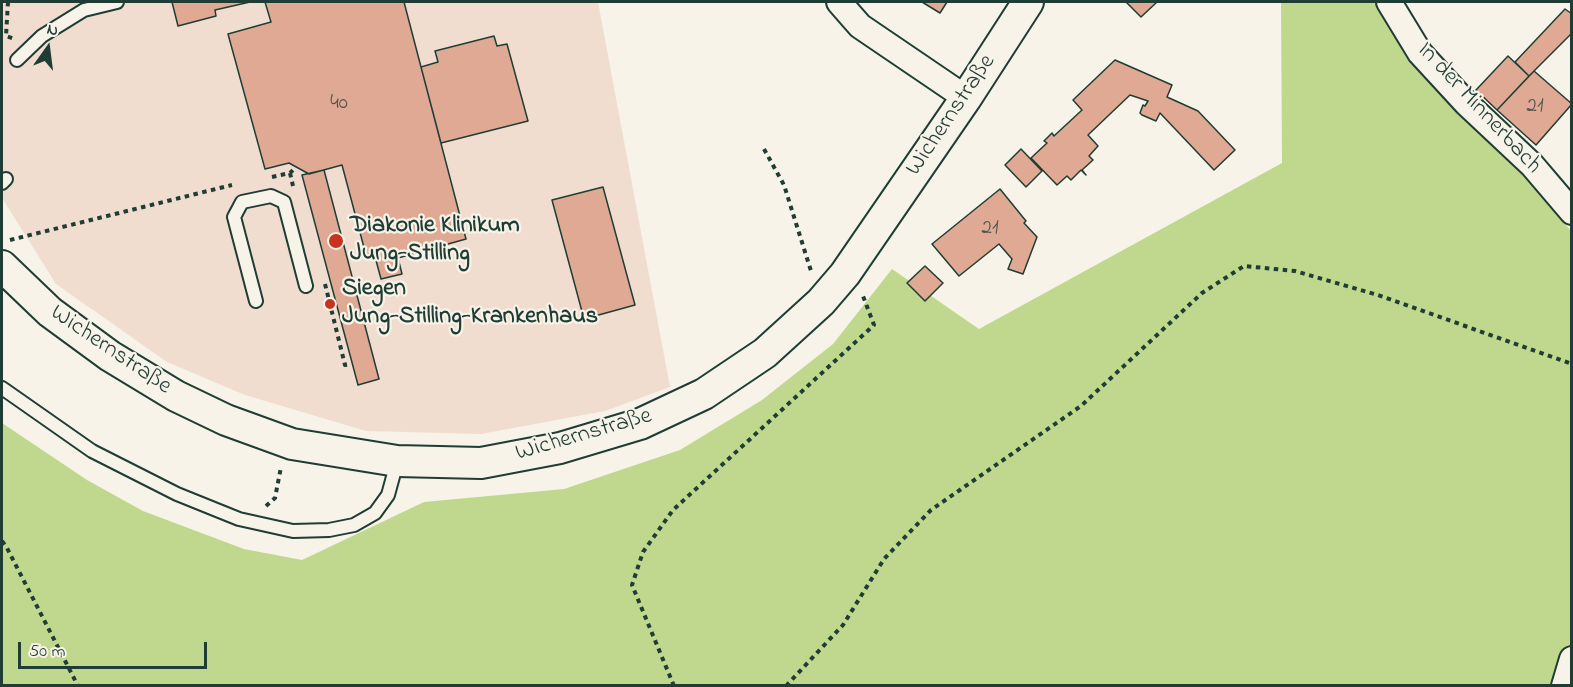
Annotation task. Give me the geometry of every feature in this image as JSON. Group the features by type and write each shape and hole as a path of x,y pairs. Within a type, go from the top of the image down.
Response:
{"street":[{"path":"839,2 860,26 966,98"},
{"name":"Wichernstraße","path":"2,266 50,312 110,356 176,396 226,420 292,444 397,460 481,463 560,448 640,424 704,394 765,353 821,302 850,265 966,98 1028,2"},
{"name":"In der Minnerbach","path":"1389,2 1420,53 1466,103 1532,165 1572,212"},
{"path":"1564,686 1572,659"}],"lane":[{"path":"17,60 42,36 84,10 117,2"},
{"path":"256,301 234,217 242,202 271,196 284,202 306,286"},
{"path":"2,388 92,451 177,494 239,519 293,531 329,530 354,525 375,513 388,495 397,460"}],"path":[{"path":"8,2 6,36 19,40"},
{"path":"764,149 784,185 821,302"},
{"path":"290,173 296,167"},
{"path":"18,238 199,193"},
{"path":"674,686 632,585 643,552 673,510 874,325 850,265"},
{"path":"786,686 843,625 884,560 931,510 1081,406 1202,293 1244,266 1294,271 1378,294 1572,364"},
{"path":"275,498 280,474"},
{"path":"2,541 78,686"}],"shaded area":[{"name":"Diakonie Klinikum Jung-Stilling","path":"2,2 598,2 670,387 605,411 481,434 366,431 245,395 167,362 56,284 2,198"}],"green space":[{"path":"1281,2 1390,2 1472,115 1571,231 1571,685 2,685 2,423 87,480 143,511 244,549 302,560 424,502 564,489 680,450 762,400 833,344 892,269 979,329 1282,163"}],"building":[{"path":"172,2 250,2 215,10 216,16 178,26"},
{"path":"265,2 404,2 466,239 398,258 402,274 381,279 374,253 366,255 342,165 309,174 289,163 265,169 228,34 271,22"},
{"path":"922,2 947,2 940,13"},
{"path":"1126,2 1157,2 1141,17"},
{"path":"1565,9 1572,14 1572,33 1529,76 1515,62"},
{"path":"494,36 497,46 507,44 528,121 441,143 421,67 438,62 435,51"},
{"path":"1508,56 1529,76 1497,110 1476,90"},
{"path":"1115,60 1172,85 1167,97 1198,111 1235,150 1214,170 1160,113 1156,121 1140,113 1143,105 1145,106 1148,101 1130,95 1088,135 1098,146 1089,156 1093,160 1082,170 1086,175 1081,170 1071,180 1067,176 1057,185 1031,158 1047,143 1044,141 1052,133 1054,136 1082,110 1073,100"},
{"path":"1534,71 1572,104 1536,145 1497,110"},
{"path":"1021,149 1042,171 1026,187 1005,165"},
{"path":"324,170 379,379 358,385 302,175"},
{"path":"603,187 635,305 584,319 552,200"},
{"path":"1000,189 1037,237 1023,274 1008,269 1012,259 999,244 959,276 932,244"},
{"path":"925,266 943,283 925,301 907,283"}],"place":[{"name":"Diakonie Klinikum Jung-Stilling","path":"336,241"},
{"name":"Siegen Jung-Stilling-Krankenhaus","path":"330,304"}]}
